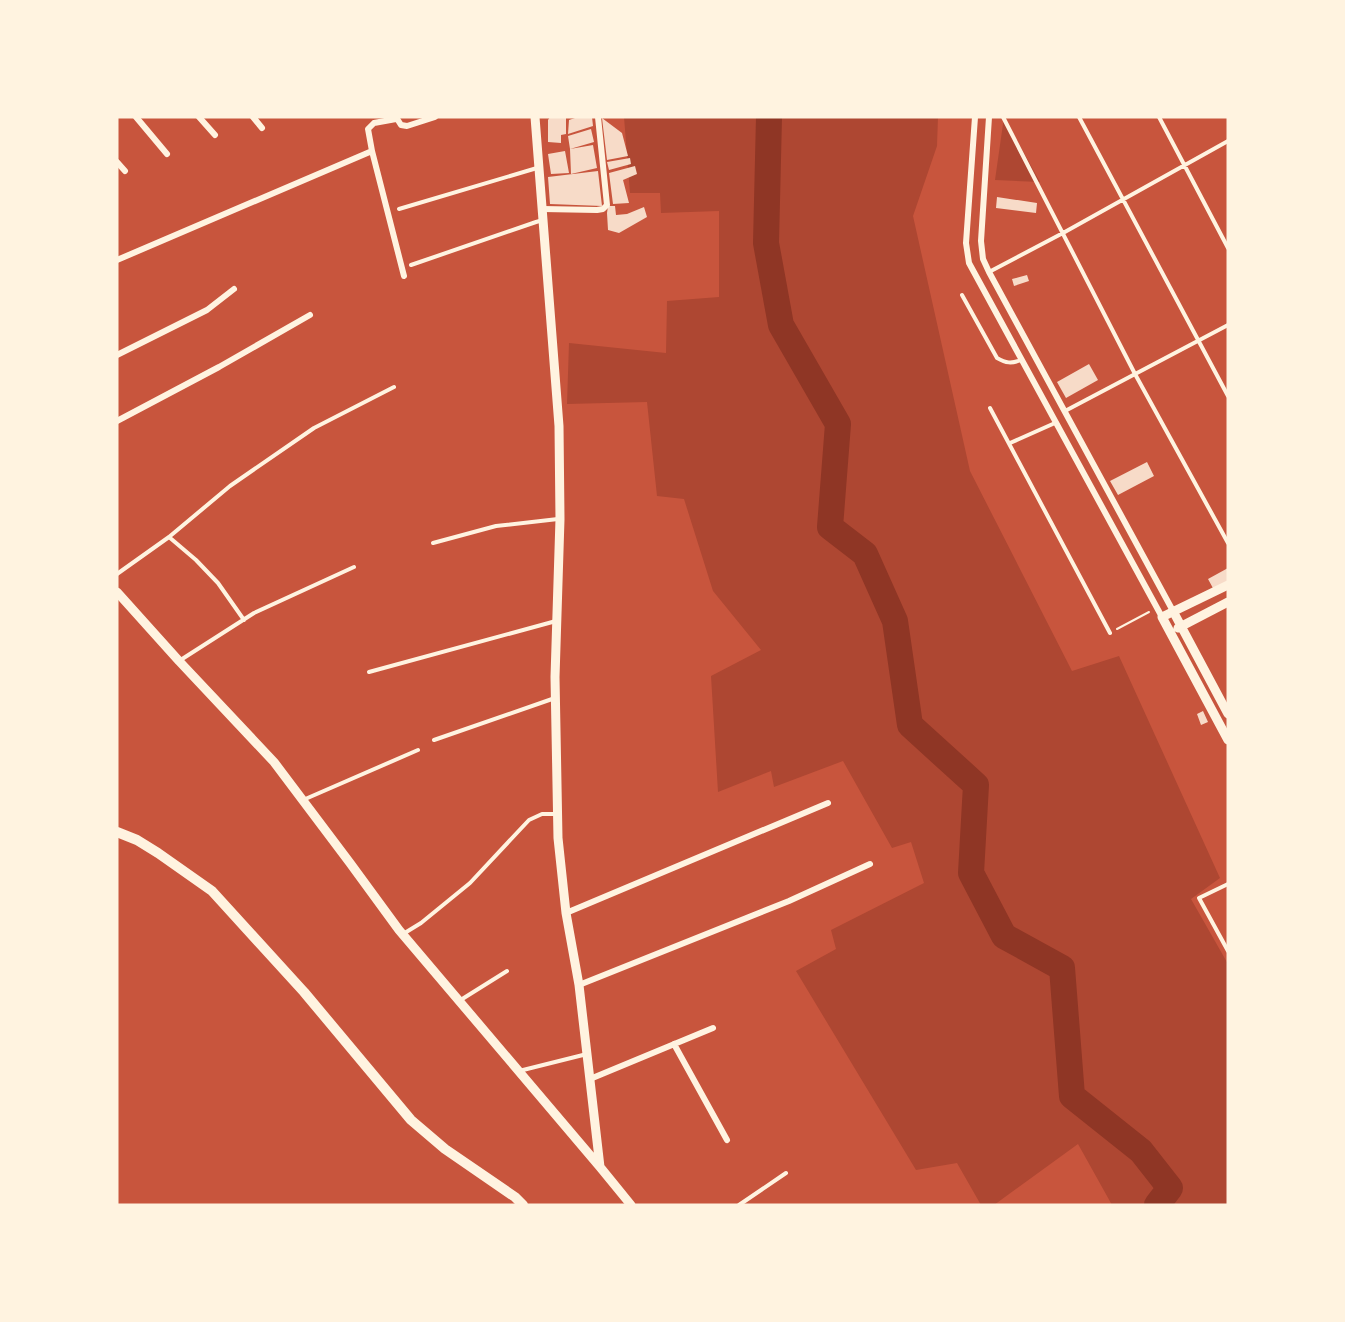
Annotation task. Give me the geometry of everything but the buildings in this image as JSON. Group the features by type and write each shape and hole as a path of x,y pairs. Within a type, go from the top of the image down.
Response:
{"main road":[{"path":"117,832 137,840 158,853 212,891 304,992 411,1120 445,1149 515,1197 523,1205"}],"street":[{"path":"136,117 167,154"},
{"path":"199,117 215,135"},
{"path":"253,117 262,128"},
{"path":"404,276 368,129 374,123 396,118 401,124 407,126 435,117"},
{"path":"535,117 559,426 560,519 555,697 558,838 566,913 579,985 600,1167"},
{"path":"543,209 597,210 607,205 598,117"},
{"path":"975,117 966,243 969,263 1228,740"},
{"path":"989,117 981,241 983,259 1228,714"},
{"path":"117,260 372,152"},
{"path":"117,162 124,171"},
{"path":"117,355 207,310 234,289"},
{"path":"117,422 310,315"},
{"path":"1040,393 1051,387"},
{"path":"1162,617 1228,585"},
{"path":"117,592 274,762 402,935 631,1205"},
{"path":"1170,632 1228,602"},
{"path":"566,913 828,803"},
{"path":"579,985 789,901 870,864"},
{"path":"590,1079 713,1028"},
{"path":"674,1044 727,1140"}],"lane":[{"path":"1003,117 1136,374 1228,543"},
{"path":"1079,117 1228,396"},
{"path":"1159,117 1228,248"},
{"path":"989,272 1228,141"},
{"path":"399,209 539,168"},
{"path":"411,265 543,220"},
{"path":"962,294 997,358 1007,363 1022,359"},
{"path":"1064,411 1228,325"},
{"path":"117,574 170,537 230,486 314,428 394,387"},
{"path":"990,408 1110,633"},
{"path":"1010,443 1056,422"},
{"path":"433,543 496,526 560,519"},
{"path":"170,537 218,583 244,620"},
{"path":"179,661 254,613 354,567"},
{"path":"369,672 557,620"},
{"path":"434,740 555,697"},
{"path":"302,800 418,750"},
{"path":"402,935 421,923 470,883 529,820 542,814 557,814"},
{"path":"1228,884 1199,898 1228,951"},
{"path":"459,1001 507,971"},
{"path":"518,1071 587,1054"},
{"path":"739,1205 786,1173"}],"path":[{"path":"1110,633 1157,608"}],"shaded area":[{"path":"624,117 938,117 937,146 913,216 970,471 1072,671 1119,656 1220,878 1191,899 1228,964 1228,1205 1112,1205 1078,1144 994,1205 981,1205 957,1163 916,1170 796,971 836,949 831,930 924,883 911,842 892,848 843,761 774,787 771,771 718,792 711,676 761,650 713,591 684,499 657,496 647,402 567,404 569,343 666,353 667,301 719,297 719,211 661,213 660,193 630,193"},
{"path":"1004,117 1040,182 995,180"}],"waterway":[{"path":"769,117 766,243 781,325 838,424 830,527 865,554 895,621 910,725 976,785 971,873 1004,936 1062,968 1072,1096 1141,1151 1170,1188 1157,1205"}]}
